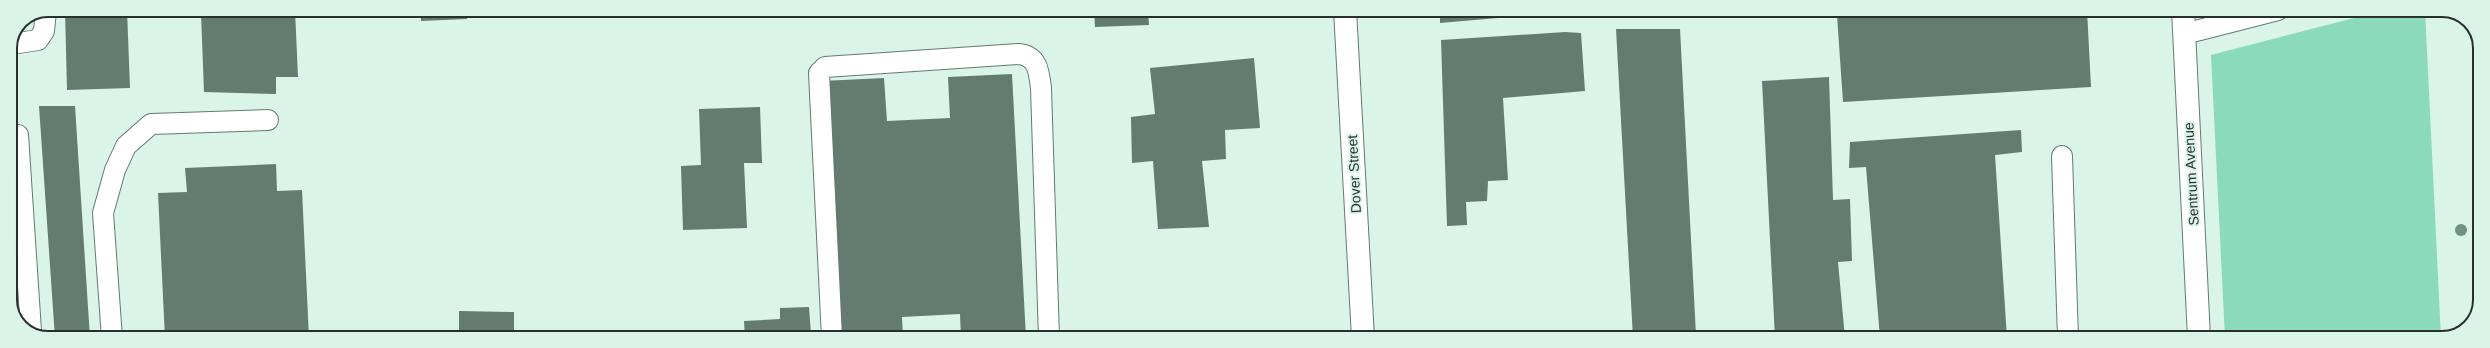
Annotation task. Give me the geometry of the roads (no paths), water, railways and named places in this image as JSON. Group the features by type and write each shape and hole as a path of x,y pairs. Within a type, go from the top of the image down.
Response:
{"street":[{"name":"Dover Street","path":"1345,17 1363,331"},
{"name":"Sentrum Avenue","path":"2183,17 2199,331"}],"lane":[{"path":"18,43 38,40 44,31 45,17"},
{"path":"2184,34 2251,17"},
{"path":"832,331 819,73 825,67 1019,54 1031,58 1035,62 1041,88 1049,331"},
{"path":"111,331 103,213 114,170 126,146 150,124 268,120"},
{"path":"18,135 31,326"},
{"path":"2062,156 2068,331"}]}
